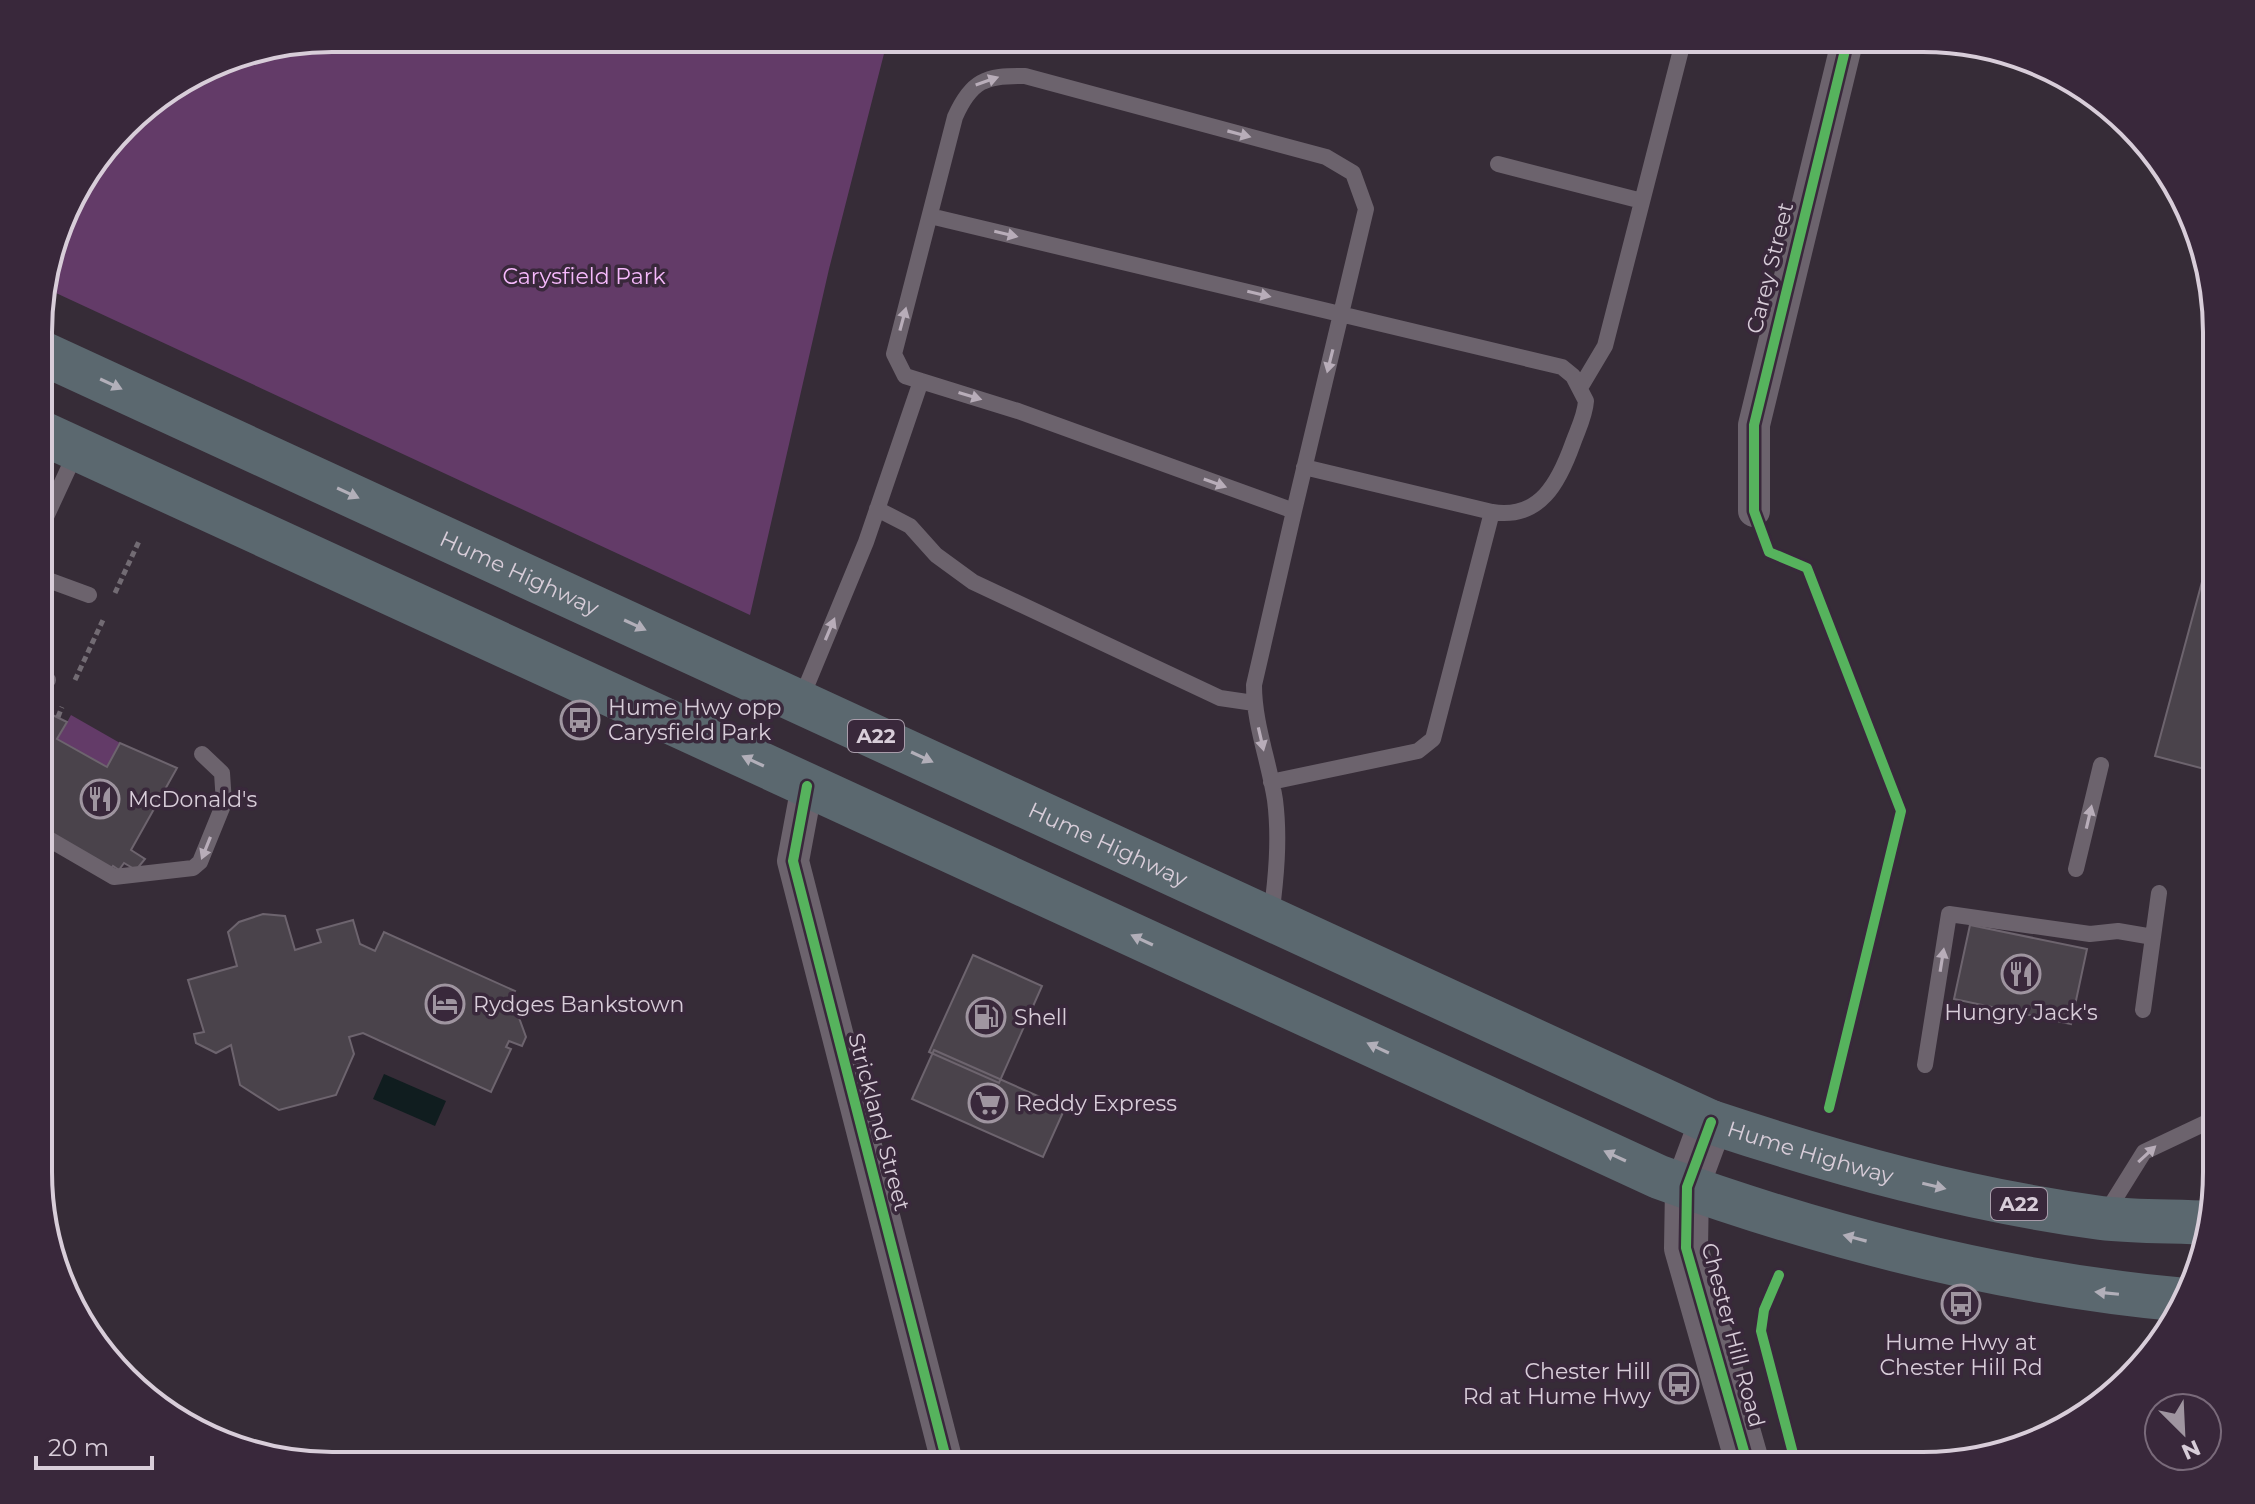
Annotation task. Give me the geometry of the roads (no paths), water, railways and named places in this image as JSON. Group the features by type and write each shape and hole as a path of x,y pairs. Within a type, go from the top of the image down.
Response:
{"highway":[{"name":"Hume Highway","path":"52,358 1711,1122 1831,1162 1981,1197 2103,1218 2198,1222"},
{"path":"59,440 807,786 1687,1187 1758,1212 1930,1258 2100,1292 2172,1299"}],"street":[{"name":"Carey Street","path":"1754,511 1754,425 1845,52"},
{"name":"Strickland Street","path":"807,786 793,861 944,1452"},
{"name":"Chester Hill Road","path":"1711,1122 1687,1187 1686,1248 1744,1451"}],"lane":[{"path":"1580,388 1605,346 1680,52"},
{"path":"1271,918 1277,871 1271,782 1254,703 1254,685 1366,209 1360,186 1346,168 1326,157 1025,76 991,77 965,95 955,117 894,354 905,376 1018,411 1294,511"},
{"path":"1498,164 1642,201"},
{"path":"930,216 1562,367 1580,388 1586,401 1561,478 1541,503 1506,515 1304,467"},
{"path":"800,701 877,509 921,381"},
{"path":"52,473 59,440"},
{"path":"877,509 910,526 936,555 973,582 1220,698 1254,703"},
{"path":"1271,782 1418,751 1429,745 1492,512"},
{"path":"52,581 89,595"},
{"path":"52,841 114,877 193,868 200,862 224,803 222,773 202,754"},
{"path":"2076,869 2101,765"},
{"path":"2143,1010 2159,893"},
{"path":"1925,1065 1949,914 2090,934 2118,931 2153,937"},
{"path":"2103,1218 2144,1152 2202,1125"}],"place":[{"name":"Hume Hwy opp Carysfield Park","path":"580,720"},
{"name":"McDonald's","path":"100,799"},
{"name":"Hungry Jack's","path":"2021,974"},
{"name":"Rydges Bankstown","path":"445,1004"},
{"name":"Shell","path":"986,1017"},
{"name":"Reddy Express","path":"988,1103"},
{"name":"Hume Hwy at Chester Hill Rd","path":"1961,1304"},
{"name":"Chester Hill Rd at Hume Hwy","path":"1679,1384"}],"park label":[{"name":"Carysfield Park","path":"584,276"}]}
